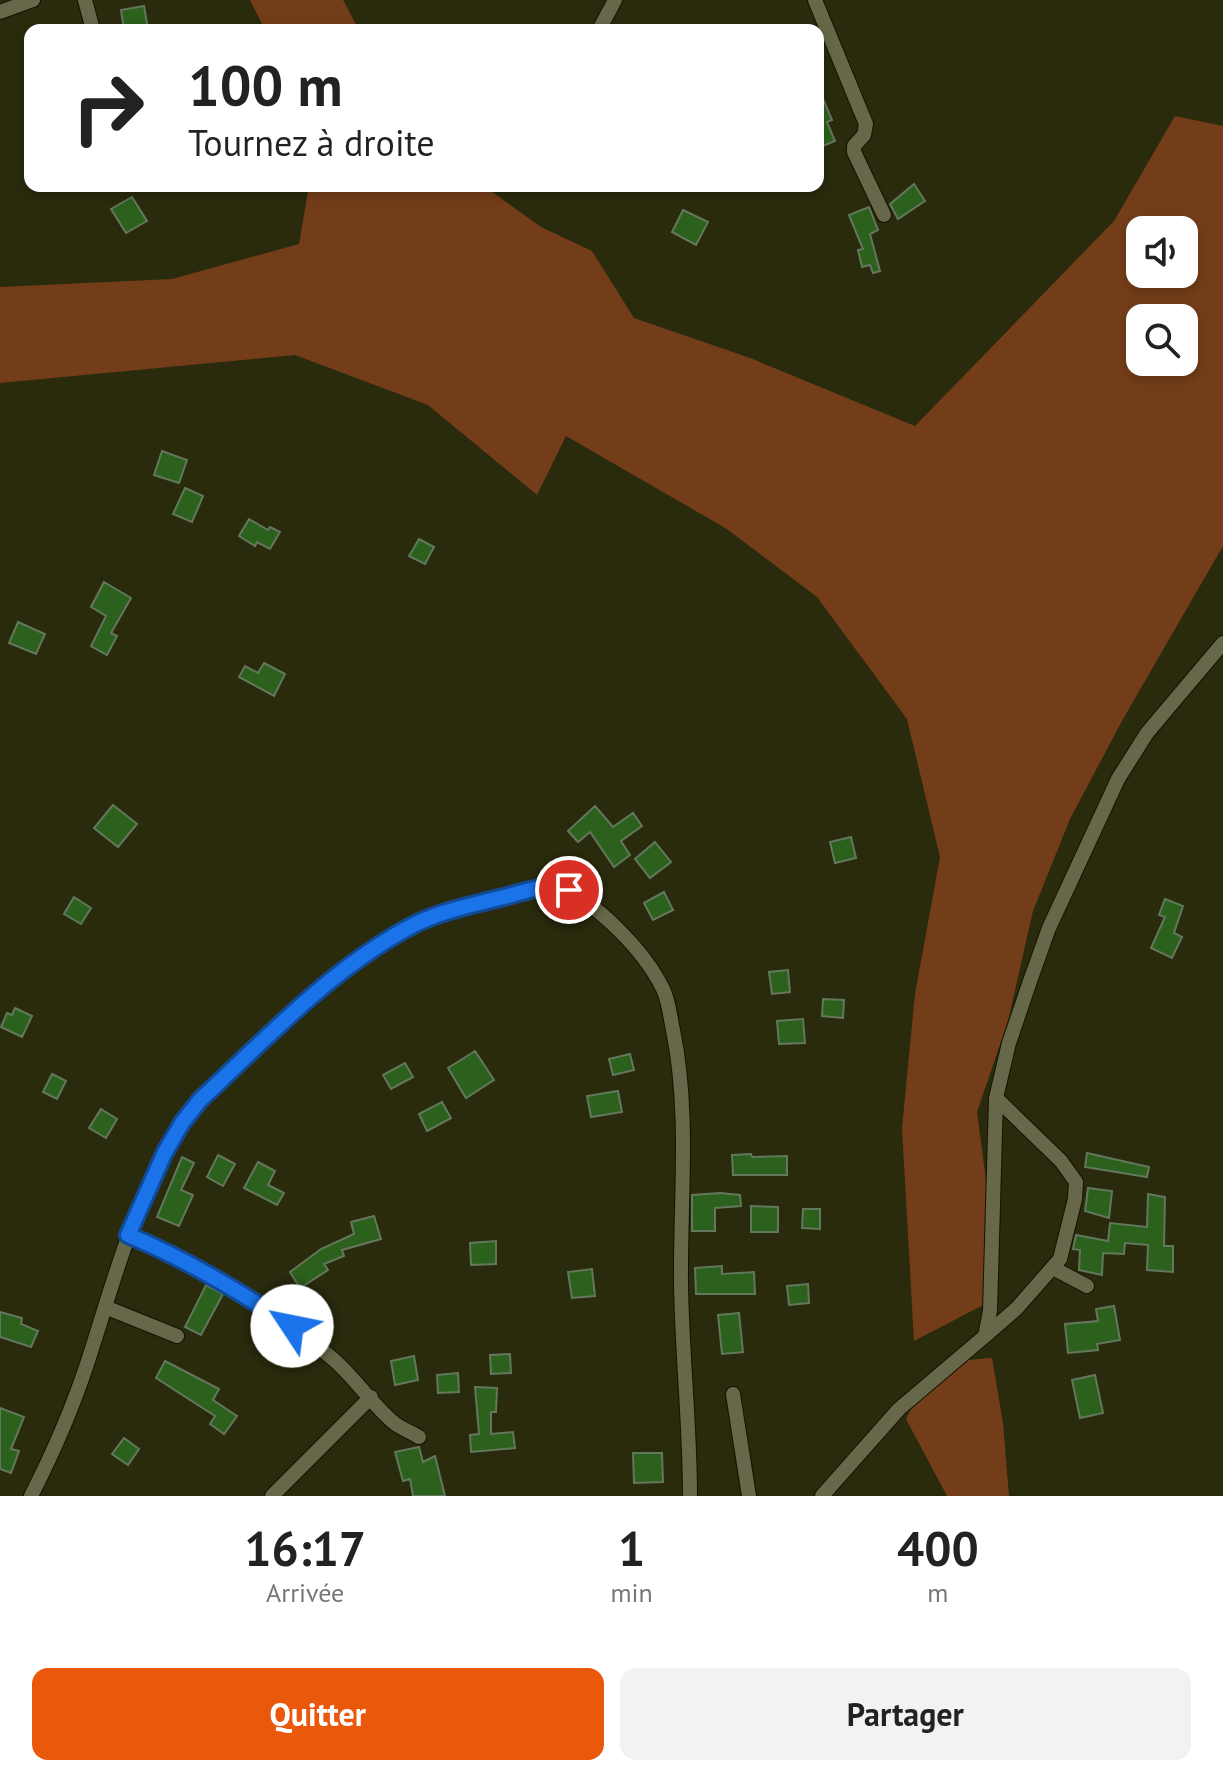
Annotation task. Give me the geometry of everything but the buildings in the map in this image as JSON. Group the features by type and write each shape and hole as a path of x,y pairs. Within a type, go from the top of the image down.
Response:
{"street":[{"path":"0,12 33,0"},
{"path":"85,0 91,24"},
{"path":"602,24 615,0"},
{"path":"815,0 866,124 864,135 854,146 854,152 884,215"},
{"path":"985,1336 990,1300 990,1217 996,1098 1009,1043 1049,928 1118,779 1147,733 1223,643"},
{"path":"31,1496 86,1366 128,1235 182,1123 200,1100 347,967 408,927 464,907 557,885 569,890 644,955 665,992 679,1058 681,1287 689,1413 690,1496"},
{"path":"825,1495 899,1409 1017,1308 1060,1259 1075,1199 1076,1182 1061,1161 996,1098"},
{"path":"128,1235 167,1251 257,1303 335,1360 394,1423 419,1437"},
{"path":"1053,1268 1087,1286"},
{"path":"105,1307 177,1336"},
{"path":"733,1394 749,1496"},
{"path":"272,1496 371,1397"}],"shaded area":[{"path":"250,0 343,0 356,24 262,24"},
{"path":"1175,116 1223,126 1223,546 1123,719 1070,819 1033,911 1008,1021 977,1112 987,1188 989,1302 914,1341 902,1128 915,994 940,857 907,719 817,597 727,529 566,436 537,495 428,405 295,355 0,383 0,287 172,279 299,244 308,192 492,192 541,227 592,251 634,318 750,358 915,426 1114,221"},
{"path":"992,1358 1003,1423 1009,1496 947,1496 906,1419 930,1379 938,1372 959,1362"}],"route":[{"path":"292,1326 246,1295 167,1251 128,1235 165,1152 182,1123 200,1100 347,967 408,927 464,907 528,891 557,885 569,890"}]}
